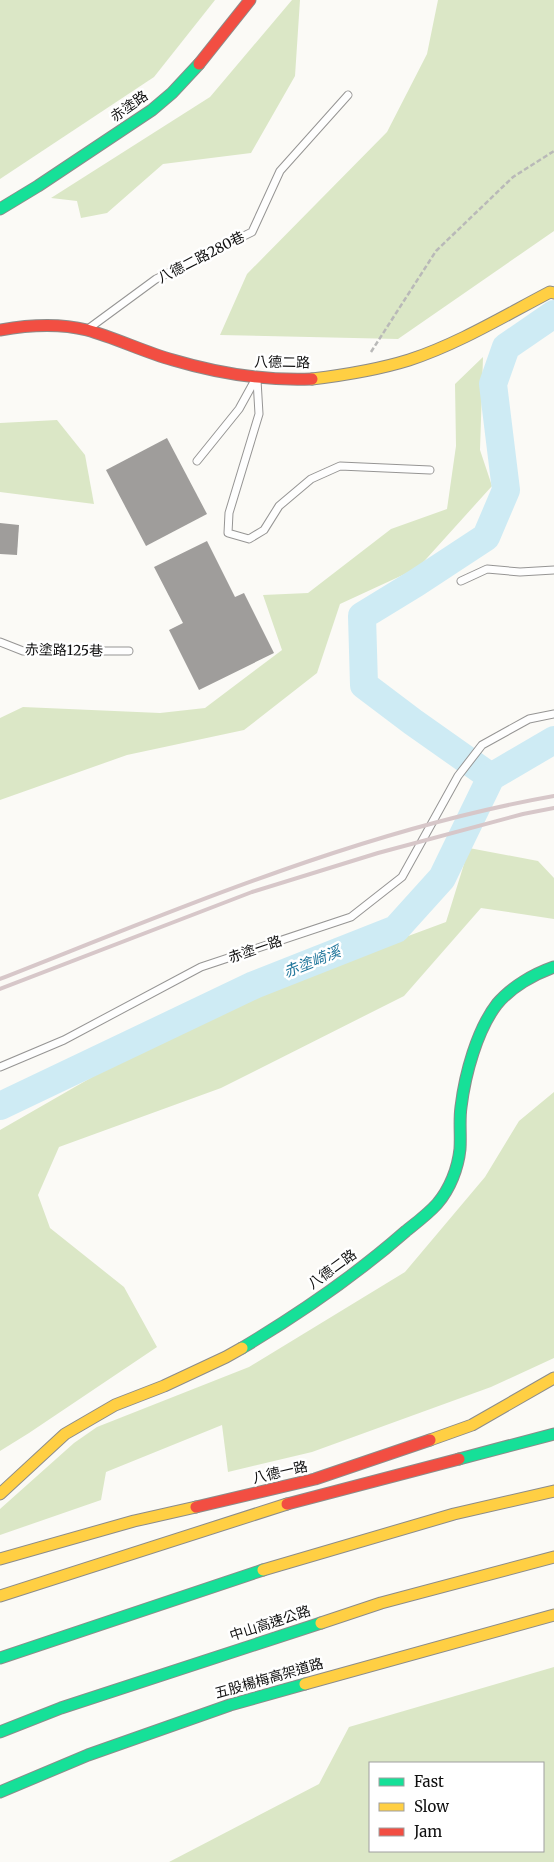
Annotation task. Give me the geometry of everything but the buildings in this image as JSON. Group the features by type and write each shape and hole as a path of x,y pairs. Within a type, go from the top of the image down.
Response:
{"main road":[{"name":"赤塗路","path":"0,209 152,110 172,93 250,0"},
{"name":"八德二路","path":"0,330 22,326 58,326 86,330 173,360 234,375 272,380 311,379 358,373 409,360 454,342 553,291"},
{"name":"八德二路","path":"0,1494 64,1434 115,1405 164,1386 226,1357 278,1326 381,1253 437,1204 452,1181 460,1150 461,1108 468,1070 484,1026 498,1003 518,986 540,972 554,967"},
{"name":"八德一路","path":"0,1558 134,1521 315,1479 472,1425 554,1378"},
{"path":"0,1596 294,1502 554,1434"},
{"path":"0,1658 252,1573 455,1514 554,1491"},
{"name":"中山高速公路","path":"0,1732 62,1708 381,1603 554,1557"},
{"name":"五股楊梅高架道路","path":"0,1792 88,1755 230,1705 554,1615"}],"lane":[{"name":"八德二路280巷","path":"86,330 156,278 252,232 280,171 348,96"},
{"path":"196,461 239,409 257,378"},
{"path":"257,378 259,414 229,513 228,533 249,539 264,530 279,506 311,478 340,466 430,470"},
{"path":"461,581 487,569 520,572 554,570"},
{"name":"赤塗路125巷","path":"0,642 23,651 129,651"},
{"name":"赤塗一路","path":"0,1067 64,1040 201,967 351,917 402,878 458,776 482,745 529,719 554,714"}],"path":[{"path":"358,373 436,251 513,177 554,150"}],"green space":[{"path":"0,0 215,0 154,77 0,179"},
{"path":"292,0 300,0 295,76 251,153 163,164 107,213 81,218 77,201 51,198 210,97"},
{"path":"438,0 554,0 554,231 398,339 220,335 247,274 387,132 427,54"},
{"path":"483,357 480,450 492,486 418,568 340,604 317,673 244,730 127,755 0,800 0,718 23,707 160,713 205,708 282,650 263,595 308,593 391,529 447,509 456,446 455,384"},
{"path":"57,420 85,455 94,504 0,492 0,423"},
{"path":"469,848 538,861 554,878 554,919 481,908 404,996 221,1088 59,1147 38,1195 50,1228 124,1287 157,1347 0,1451 0,1130 209,1010 446,922"},
{"path":"554,1092 554,1358 491,1387 312,1452 228,1472 222,1425 106,1472 101,1500 0,1535 0,1509 74,1443 97,1427 249,1367 405,1272 485,1177 519,1121"},
{"path":"554,1667 554,1862 169,1862 319,1784 349,1727"}],"waterway":[{"path":"491,777 364,685 362,616 486,537 506,490 493,384 506,347 554,314"},
{"name":"赤塗崎溪","path":"0,1106 254,985 396,929 442,878 491,777 554,740"}],"railway":[{"path":"0,979 204,899 342,850 482,811 554,796"},
{"path":"0,989 252,892 378,853 523,814 554,808"}],"traffic: fast":[{"path":"0,209 152,110 172,93 199,64"},
{"path":"242,1348 285,1322 347,1278 426,1215 442,1198 453,1178 457,1164 460,1149 460,1118 463,1094 473,1053 484,1026 497,1004 509,992 531,977 554,967"},
{"path":"459,1459 554,1434"},
{"path":"0,1658 263,1570"},
{"path":"0,1732 61,1708 321,1623"},
{"path":"0,1792 88,1755 230,1705 305,1684"}],"traffic: slow":[{"path":"312,379 361,372 409,360 463,338 550,292 554,293"},
{"path":"0,1494 65,1434 115,1405 164,1386 242,1348"},
{"path":"430,1440 472,1425 554,1378"},
{"path":"263,1570 454,1514 554,1491"},
{"path":"0,1596 287,1504"},
{"path":"0,1559 134,1521 196,1507"},
{"path":"321,1623 381,1603 554,1557"},
{"path":"305,1684 554,1615"}],"traffic: jam":[{"path":"199,64 250,0"},
{"path":"0,330 21,327 66,326 98,333 162,357 208,369 259,378 312,379"},
{"path":"196,1507 315,1479 430,1440"},
{"path":"287,1504 459,1459"}]}
